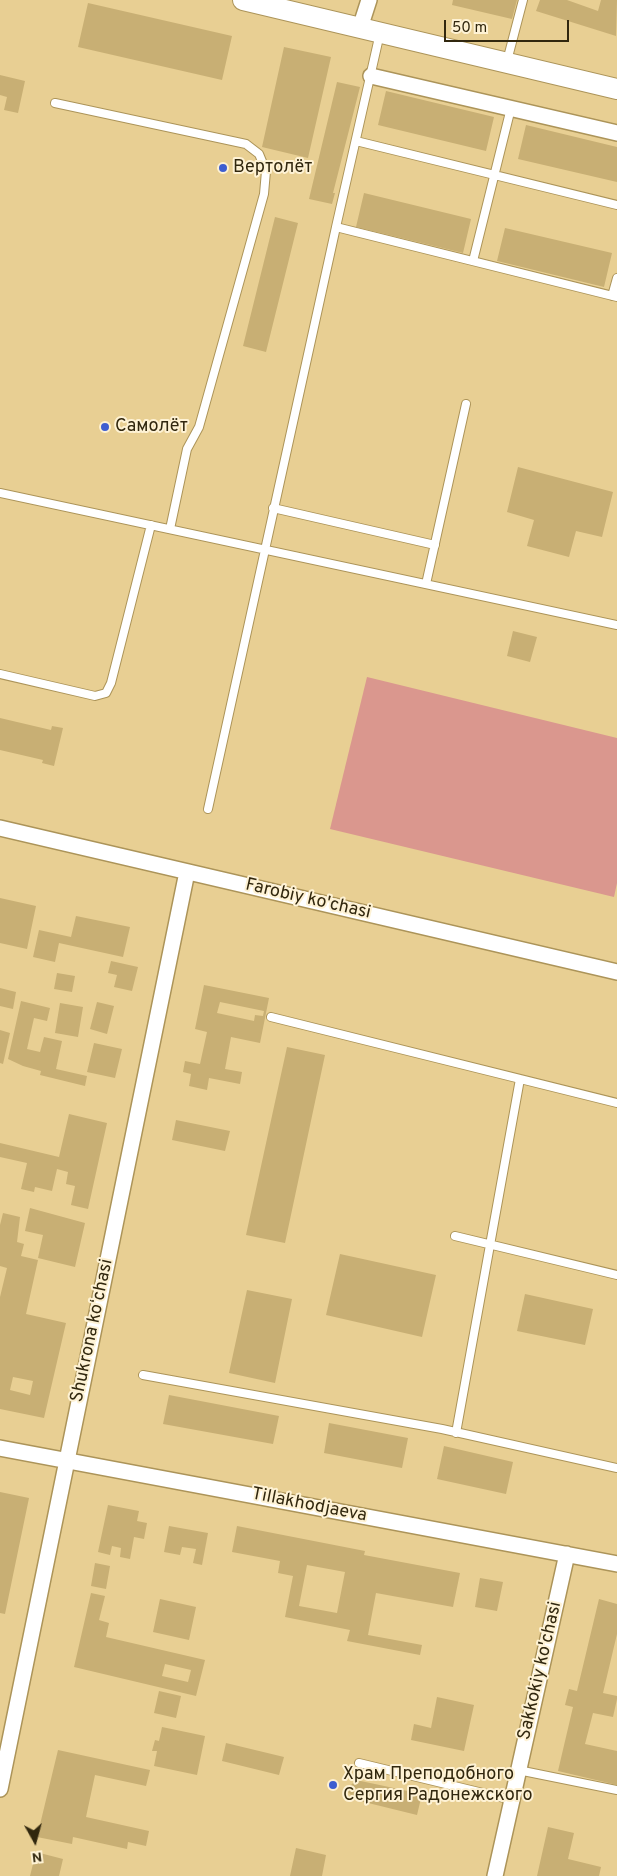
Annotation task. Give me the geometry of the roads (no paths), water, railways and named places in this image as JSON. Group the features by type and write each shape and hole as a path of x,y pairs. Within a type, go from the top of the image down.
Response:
{"main road":[{"path":"243,0 617,89"}],"street":[{"path":"360,28 369,0"},
{"path":"370,76 617,133"},
{"name":"Farobiy ko'chasi","path":"0,828 617,972"},
{"name":"Shukrona koʻchasi","path":"0,1789 187,872"},
{"name":"Tillakhodjaeva","path":"0,1448 617,1564"},
{"name":"Sakkokiy ko'chasi","path":"495,1876 567,1554"}],"lane":[{"path":"507,63 523,0"},
{"path":"208,809 264,549 380,33"},
{"path":"55,103 246,144 260,154 266,171 264,194 199,427 187,449 170,529"},
{"path":"473,261 511,108"},
{"path":"356,141 617,205"},
{"path":"336,227 615,296 617,278"},
{"path":"426,584 466,404"},
{"path":"0,493 617,624"},
{"path":"274,508 435,545"},
{"path":"0,674 95,696 106,693 111,683 151,525"},
{"path":"271,1017 617,1103"},
{"path":"456,1433 520,1079"},
{"path":"455,1236 617,1275"},
{"path":"144,1375 456,1433 617,1468"},
{"path":"359,1763 512,1800"},
{"path":"518,1770 617,1790"}],"place":[{"name":"Вертолёт","path":"223,168"},
{"name":"Самолёт","path":"105,427"},
{"name":"Храм Преподобного Сергия Радонежского","path":"333,1785"}]}
